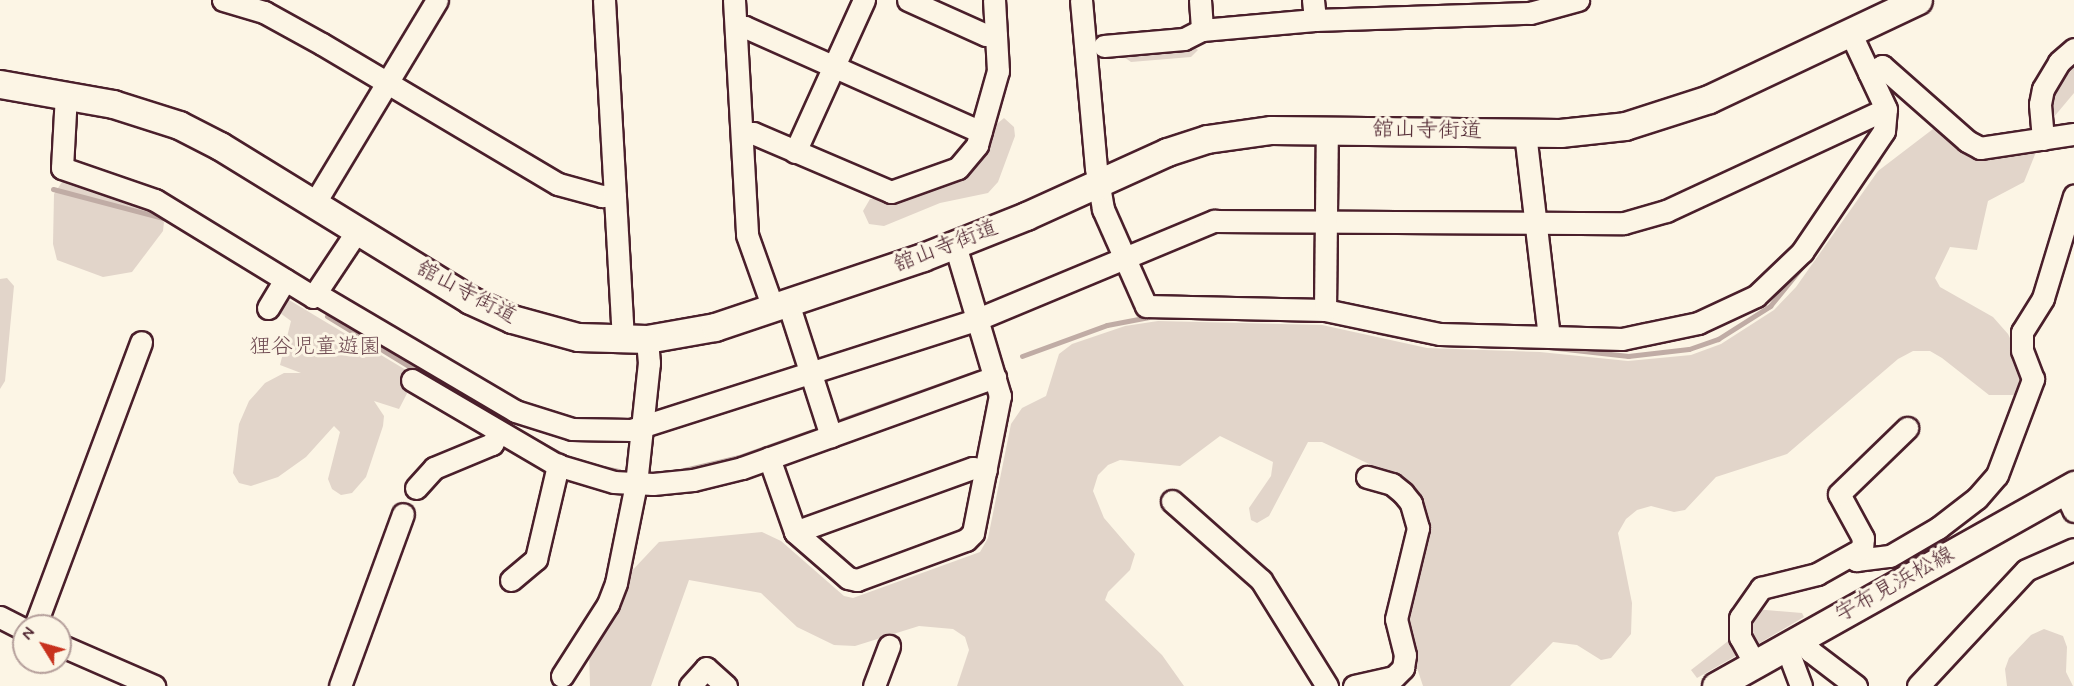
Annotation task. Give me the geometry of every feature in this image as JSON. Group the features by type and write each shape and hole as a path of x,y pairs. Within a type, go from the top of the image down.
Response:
{"main road":[{"name":"舘山寺街道","path":"0,84 113,104 179,125 501,315 556,332 635,340 716,327 955,245 1167,152 1208,139 1271,130 1525,133 1593,131 1657,118 1709,99 1918,0"},
{"name":"宇布見浜松線","path":"1716,686 2071,495"}],"street":[{"path":"223,0 268,6 558,184 602,196 615,195"},
{"path":"314,204 437,0"},
{"path":"562,676 613,594 636,484 642,428 635,340 615,195 604,0"},
{"path":"734,0 747,235 811,374 831,436"},
{"path":"795,152 864,0"},
{"path":"908,0 986,35 996,35"},
{"path":"742,133 753,133 891,192 966,162 981,132 998,71 994,0"},
{"path":"1082,0 1099,183 1104,208 1146,306 1324,310 1429,333 1602,340 1660,333 1719,316 1756,296 1802,252 1884,131 1886,109 1850,32"},
{"path":"1200,0 1202,30"},
{"path":"1104,46 1184,39 1202,30 1314,10 1426,8 1530,13 1578,0"},
{"path":"736,28 745,27 981,132"},
{"path":"2043,139 2040,105 2043,89 2059,62 2074,49"},
{"path":"1869,73 1882,66 1973,146 1988,147 2074,134"},
{"path":"66,94 62,168 155,200 278,292 313,297 357,231"},
{"path":"315,293 534,419 592,432 642,428 978,319 1126,261 1214,221 1602,224 1645,218 1886,109"},
{"path":"1324,310 1327,130"},
{"path":"1525,133 1549,337"},
{"path":"1853,555 1856,560 1890,556 1938,528 1977,498 1997,475 2032,379 2022,350 2022,332 2043,298 2074,196"},
{"path":"769,458 795,532 848,578 857,580 966,540 973,533 1000,396 955,245"},
{"path":"39,614 141,342"},
{"path":"412,380 558,465 594,478 636,484 693,480 769,458 995,377"},
{"path":"1755,664 1740,637 1740,618 1761,588 1817,574 1862,549 1863,538 1839,494 1907,428"},
{"path":"416,488 434,468 492,444 499,432"},
{"path":"511,580 536,559 558,465"},
{"path":"795,532 974,468 986,470"},
{"path":"1354,686 1394,677 1403,668 1405,655 1396,619 1418,528 1411,503 1403,493 1392,484 1367,477"},
{"path":"1172,501 1261,580 1327,686"},
{"path":"340,686 403,514"},
{"path":"1918,686 2026,570 2074,549"},
{"path":"1795,642 1801,686"},
{"path":"1795,642 1856,686"},
{"path":"874,686 889,646"},
{"path":"72,650 154,686"},
{"path":"690,686 706,668 726,686"}],"green space":[{"path":"1191,45 1198,50 1191,57 1131,62 1124,57 1127,53"},
{"path":"2074,57 2074,93 2053,118 2049,116 2050,91"},
{"path":"1004,118 1014,127 1015,136 998,182 988,193 940,203 884,226 869,224 863,211 870,199 904,199 973,169 986,149 992,128"},
{"path":"1933,129 2036,152 2024,182 1988,201 1977,250 1950,247 1935,278 1940,287 1993,317 2008,334 2026,371 2016,395 1989,395 1930,351 1913,351 1898,359 1787,454 1716,477 1685,510 1674,512 1651,506 1637,510 1626,519 1618,533 1632,603 1631,634 1611,658 1601,660 1577,645 1553,642 1510,686 1423,686 1406,635 1405,611 1427,528 1397,477 1322,442 1308,442 1269,516 1257,523 1251,520 1249,508 1271,476 1273,462 1220,436 1180,466 1120,460 1108,465 1098,475 1093,491 1104,518 1135,554 1130,570 1108,592 1105,600 1162,655 1184,686 957,686 969,650 965,637 953,629 919,626 855,646 834,645 797,627 761,593 689,580 651,686 590,686 589,651 628,575 659,542 762,532 781,541 844,596 853,598 980,552 988,538 1011,424 1022,408 1046,396 1059,354 1072,344 1125,326 1158,321 1322,325 1427,348 1540,352 1628,361 1691,355 1721,344 1774,310 1796,287 1878,171"},
{"path":"64,179 119,193 158,213 164,222 163,231 132,272 103,277 57,260 53,244 54,194"},
{"path":"7,278 14,286 5,381 0,389 0,279"},
{"name":"狸谷児童遊園","path":"284,297 416,376 399,409 374,401 384,416 383,426 366,477 352,493 341,495 332,489 328,479 340,432 334,426 306,457 278,477 251,486 239,483 233,473 239,424 249,401 265,383 284,373 301,373 280,365 291,321 276,310"},
{"path":"1755,609 1802,613 1804,617 1753,647 1747,620"},
{"path":"2044,629 2063,636 2067,647 2066,672 2073,686 2007,686 2005,669 2009,658 2031,635"},
{"path":"1732,638 1741,653 1697,678 1691,670"}],"waterway":[{"path":"1868,174 1878,160"},
{"path":"53,189 170,220"},
{"path":"1548,347 1628,356 1689,349 1718,339 1770,306 1809,258"},
{"path":"327,316 425,376"},
{"path":"1022,356 1107,325 1154,316"},
{"path":"1378,332 1434,343"},
{"path":"842,420 977,372"},
{"path":"680,471 739,457 813,431"},
{"path":"534,440 568,458"},
{"path":"603,468 619,471"}]}
